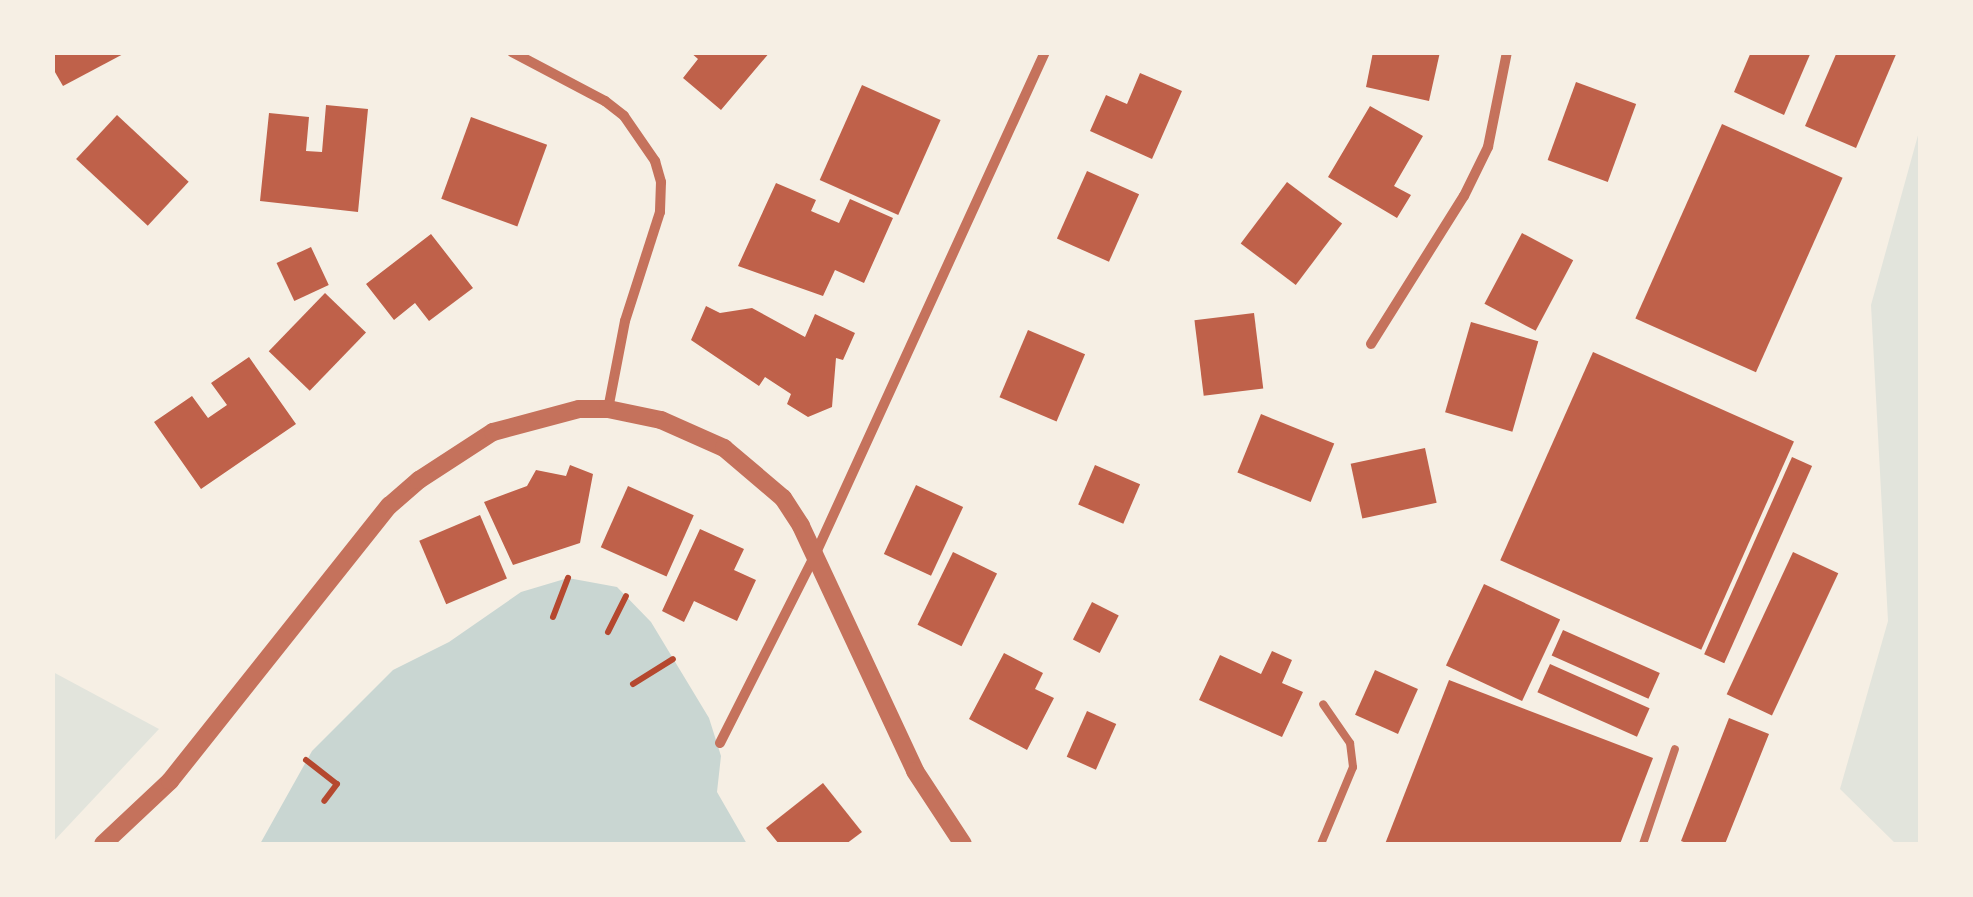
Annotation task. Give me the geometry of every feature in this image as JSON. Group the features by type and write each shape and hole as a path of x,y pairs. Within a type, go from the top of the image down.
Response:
{"street":[{"path":"512,52 606,101 624,116 655,161 660,212 625,321 608,408"},
{"path":"720,743 815,555 1044,52"},
{"path":"1371,344 1464,196 1488,148 1507,52"},
{"path":"104,844 170,781 389,506 419,480 493,432 578,409 608,408 661,420 743,460 782,498 815,555 915,771 962,844"}],"lane":[{"path":"1321,844 1354,767 1350,743 1323,704"},
{"path":"1642,844 1675,749"}],"path":[{"path":"554,617 568,578"},
{"path":"608,632 626,596"},
{"path":"634,684 673,659"},
{"path":"306,760 337,784 324,800"}],"shaded area":[{"path":"1920,128 1920,844 1896,844 1840,789 1888,621 1871,305"},
{"path":"568,578 617,587 651,622 709,718 721,756 717,792 747,844 260,844 312,751 393,670 449,642 521,592"},
{"path":"53,672 159,729 53,842"}],"building":[{"path":"52,52 127,52 63,86 52,67"},
{"path":"690,52 770,52 721,110 683,78 698,59"},
{"path":"1373,52 1440,52 1429,101 1366,87"},
{"path":"1751,52 1811,52 1784,115 1734,92"},
{"path":"1837,52 1897,52 1856,148 1805,126"},
{"path":"1140,73 1182,91 1152,159 1090,131 1106,95 1127,104"},
{"path":"1576,82 1636,104 1608,182 1548,160"},
{"path":"862,85 941,120 898,215 820,180"},
{"path":"326,105 368,109 358,212 260,201 269,113 309,117 306,151 322,152"},
{"path":"1370,106 1423,136 1394,186 1411,195 1397,218 1328,177"},
{"path":"117,115 189,182 148,226 76,159"},
{"path":"471,117 547,145 517,226 441,199"},
{"path":"1722,124 1843,178 1756,372 1635,319"},
{"path":"1087,171 1139,194 1109,262 1057,239"},
{"path":"1287,182 1342,224 1296,285 1241,243"},
{"path":"776,183 816,200 811,211 839,223 850,199 893,218 864,283 835,270 823,296 738,266"},
{"path":"1522,233 1573,260 1536,331 1484,304"},
{"path":"431,234 473,288 429,321 415,303 394,320 366,284"},
{"path":"311,247 329,285 294,301 277,263"},
{"path":"325,293 366,333 310,391 269,351"},
{"path":"706,306 720,313 752,308 805,337 815,314 855,333 843,360 836,358 832,407 808,417 787,404 791,394 765,377 759,386 691,340"},
{"path":"1254,313 1263,388 1204,396 1194,320"},
{"path":"1471,322 1538,341 1512,432 1445,412"},
{"path":"1028,330 1085,354 1057,421 999,397"},
{"path":"1593,352 1794,441 1701,650 1500,560"},
{"path":"249,357 296,424 201,489 154,422 192,396 208,418 227,405 211,383"},
{"path":"1261,414 1334,444 1311,502 1237,472"},
{"path":"1425,448 1437,503 1362,519 1351,464"},
{"path":"1792,457 1812,466 1724,663 1704,654"},
{"path":"570,465 593,474 580,543 513,565 484,502 527,486 536,470 566,476"},
{"path":"1095,465 1140,484 1123,524 1078,505"},
{"path":"916,485 963,507 931,576 884,554"},
{"path":"628,486 694,515 667,576 601,547"},
{"path":"480,515 507,579 446,604 419,541"},
{"path":"700,529 744,549 734,570 756,580 737,621 694,601 684,622 662,611"},
{"path":"953,552 997,573 962,646 917,625"},
{"path":"1793,552 1838,573 1772,715 1727,694"},
{"path":"1484,584 1560,619 1522,701 1446,666"},
{"path":"1092,602 1119,616 1100,653 1073,639"},
{"path":"1563,630 1660,673 1648,699 1552,656"},
{"path":"1272,651 1292,660 1282,683 1303,692 1282,737 1199,700 1220,655 1261,674"},
{"path":"1004,653 1043,673 1035,689 1054,698 1027,750 969,719"},
{"path":"1550,664 1650,708 1637,737 1537,692"},
{"path":"1375,670 1418,689 1398,734 1355,715"},
{"path":"1449,680 1653,758 1620,844 1385,844"},
{"path":"1087,711 1116,724 1096,770 1067,757"},
{"path":"1729,718 1769,734 1725,844 1689,844 1681,841"},
{"path":"823,783 862,832 846,844 779,844 766,828"}]}
